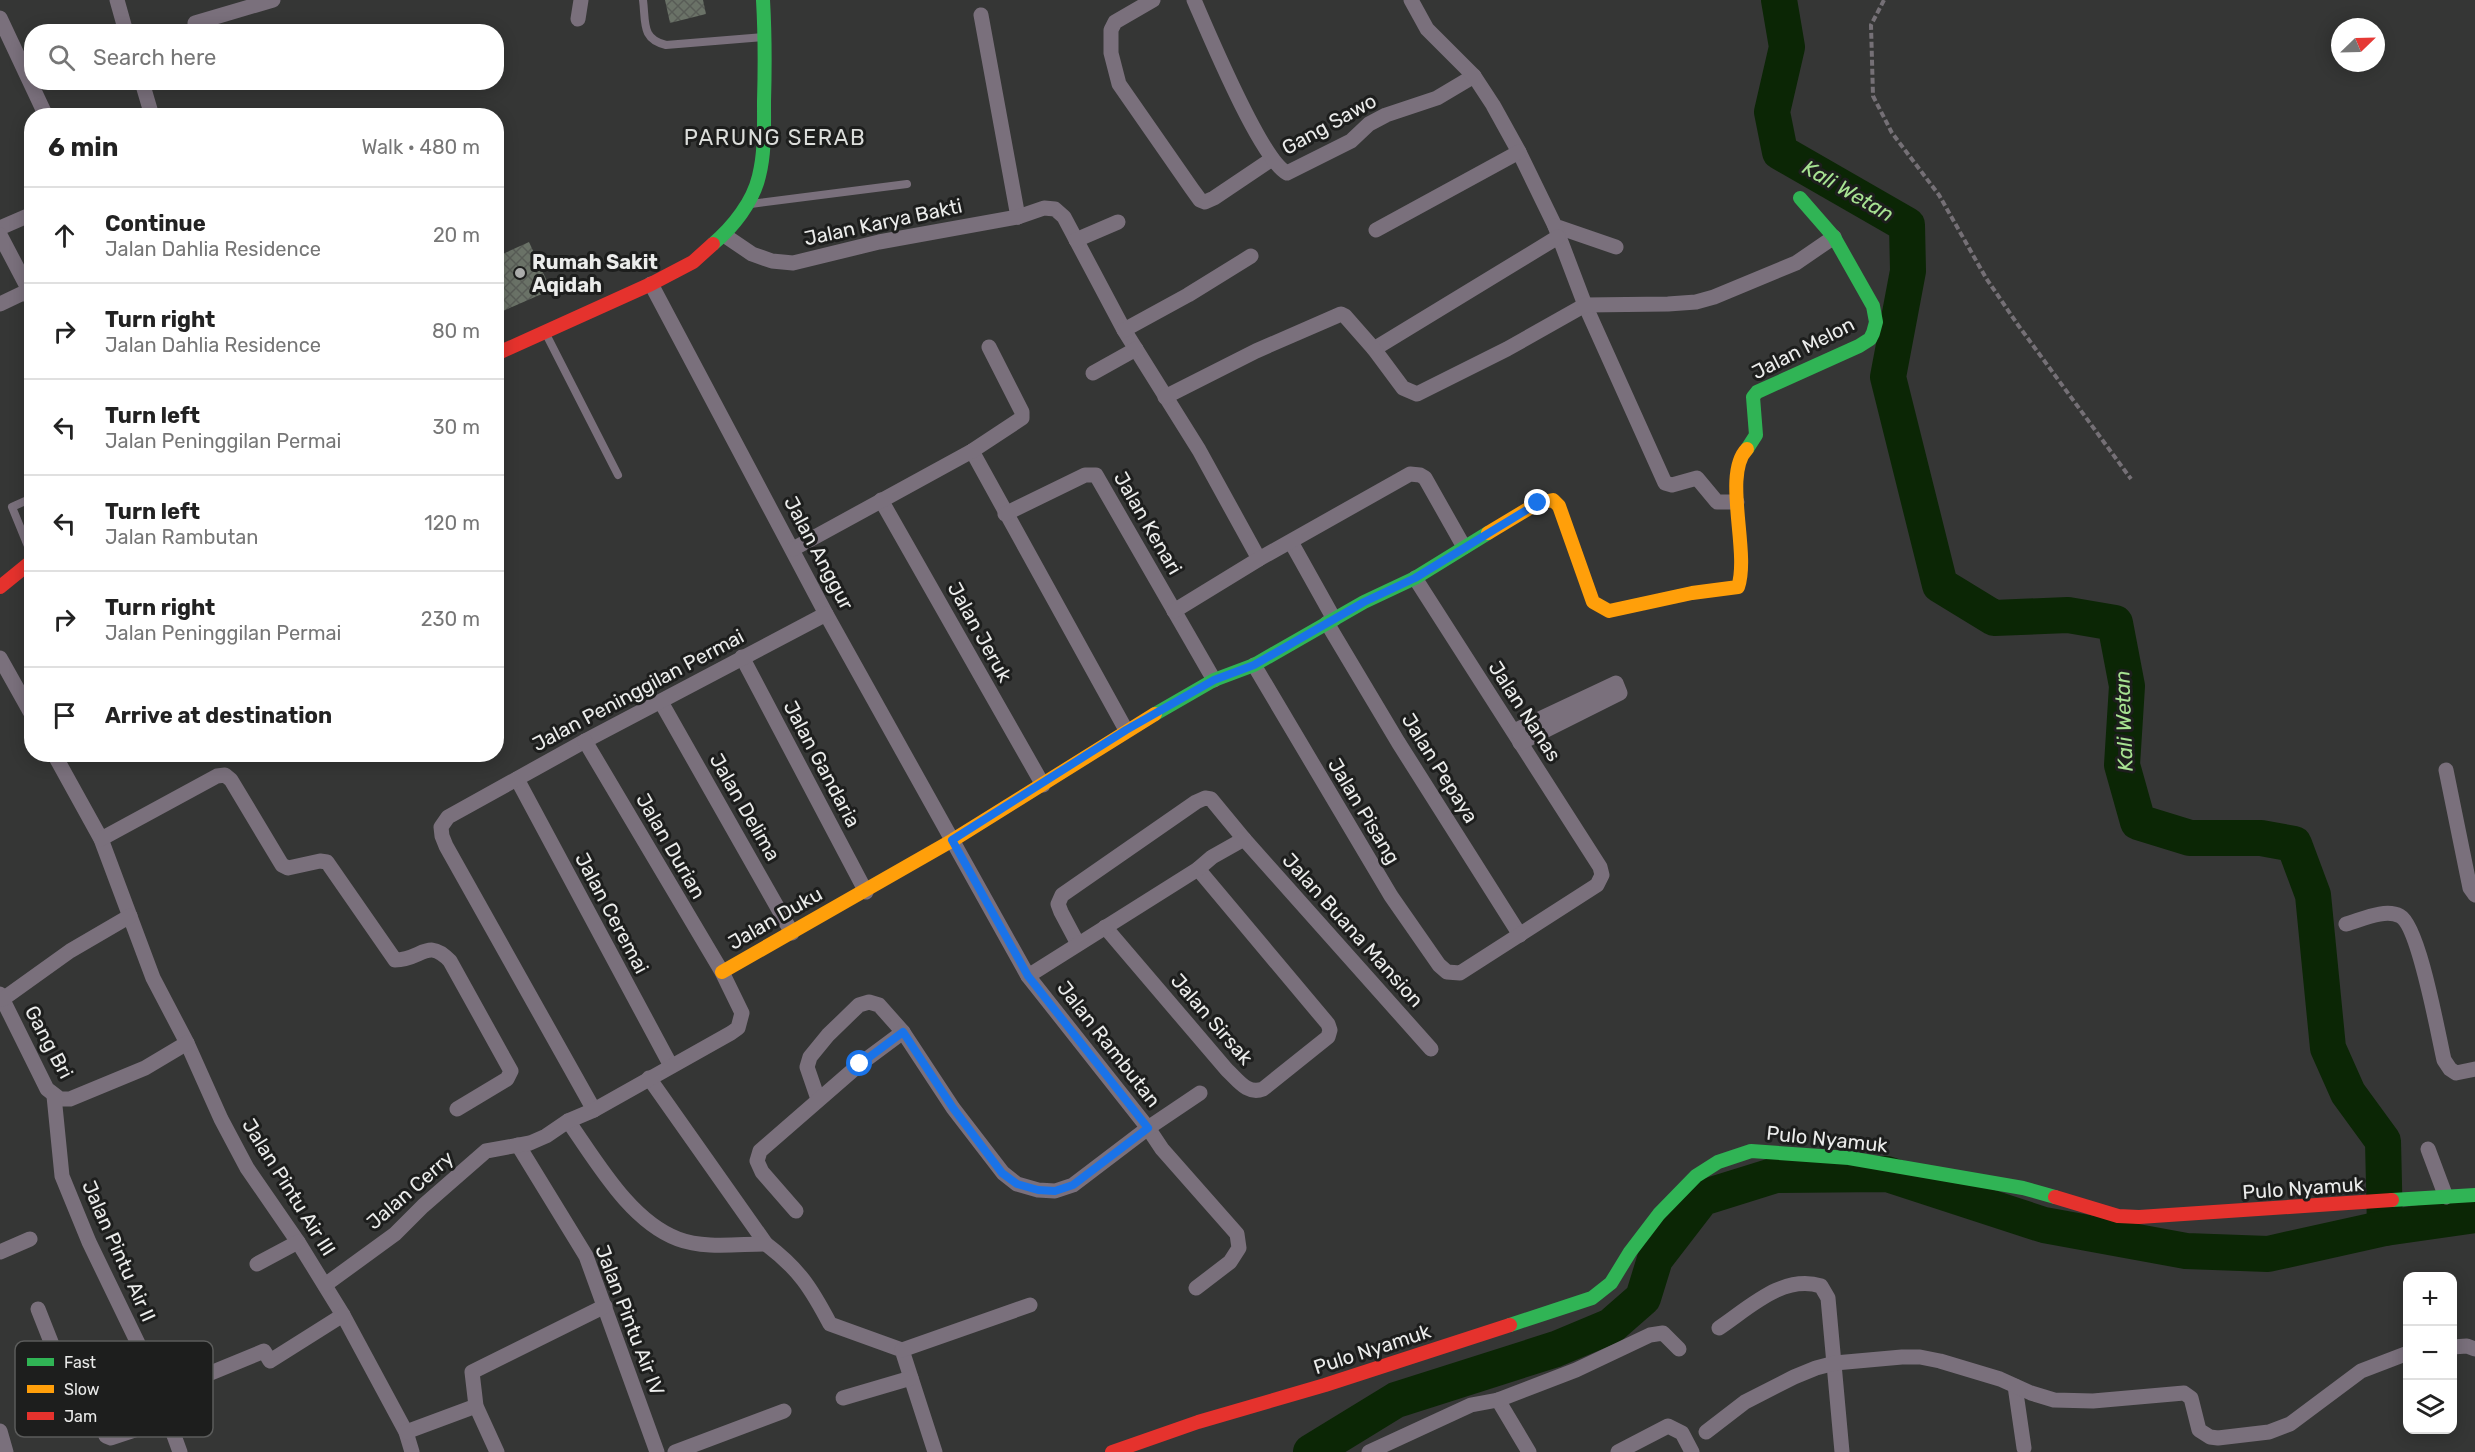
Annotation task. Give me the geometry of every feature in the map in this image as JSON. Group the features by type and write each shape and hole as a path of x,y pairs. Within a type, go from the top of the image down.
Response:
{"street":[{"path":"117,0 124,24"},
{"path":"195,23 273,0"},
{"path":"578,19 581,0"},
{"path":"504,350 651,284 693,262 724,235 747,204 759,178 764,147 765,37 762,0"},
{"path":"1153,0 1115,22 1111,30 1111,53 1119,84 1200,200 1205,202 1214,198 1272,159"},
{"name":"Gang Sawo","path":"1194,0 1229,79 1272,159 1280,170 1287,173 1351,141 1369,124 1386,115 1437,98 1474,76"},
{"path":"1411,0 1427,29 1474,76 1520,152 1665,483 1672,485 1697,478 1717,502 1737,502"},
{"path":"981,15 1018,217"},
{"path":"0,18 24,69"},
{"path":"34,90 42,108"},
{"path":"144,90 150,108"},
{"path":"1376,230 1520,152"},
{"name":"Jalan Melon","path":"1464,547 1538,503 1553,500 1559,506 1593,602 1610,611 1692,592 1738,587 1742,575 1737,502 1738,466 1744,452 1753,443 1756,435 1753,397 1757,392 1859,346 1870,339 1876,322 1873,306 1834,237 1800,198"},
{"name":"Jalan Karya Bakti","path":"724,235 752,254 772,261 793,263 879,243 1018,217 1044,208 1055,209 1064,217 1077,240"},
{"path":"0,228 24,218"},
{"path":"1118,222 1077,240 1124,330 1210,471 1259,559"},
{"path":"1374,349 1556,231 1616,247"},
{"path":"0,235 24,283"},
{"path":"1165,397 1256,351 1338,315 1345,316 1374,349 1403,388 1418,394 1507,350 1586,305 1696,302 1714,297 1796,263 1834,237"},
{"path":"1124,330 1188,295 1251,256"},
{"name":"Jalan Anggur","path":"651,284 826,614 952,840"},
{"path":"0,304 24,294"},
{"path":"793,549 972,452 1022,418 1022,412 989,347"},
{"path":"1093,373 1136,349"},
{"path":"972,452 1126,730"},
{"path":"952,840 1126,730 1214,680 1254,665 1330,621 1415,578 1464,547 1425,478 1415,473 1259,559 1174,611"},
{"name":"Jalan Kenari","path":"1005,514 1085,476 1096,475 1214,680"},
{"name":"Jalan Jeruk","path":"881,500 1042,785"},
{"path":"1291,542 1330,621"},
{"path":"0,587 24,568"},
{"name":"Jalan Nanas","path":"1415,578 1600,867 1602,875 1597,885 1520,935"},
{"name":"Jalan Peninggilan Permai","path":"594,1110 442,836 441,827 448,817 585,741 826,614"},
{"name":"Jalan Pepaya","path":"1330,621 1392,732 1520,935"},
{"name":"Jalan Gandaria","path":"742,657 866,892"},
{"path":"0,658 24,701"},
{"name":"Jalan Pisang","path":"1254,665 1390,896 1420,939 1447,972 1460,974 1520,935"},
{"path":"1616,683 1620,693 1517,737 1616,683"},
{"name":"Jalan Delima","path":"661,702 792,933"},
{"name":"Jalan Durian","path":"585,741 722,972"},
{"name":"Jalan Pintu Air III","path":"58,762 101,839 153,978 188,1043 221,1119 247,1168 298,1242 343,1315 406,1432 412,1452"},
{"path":"2446,770 2470,888 2475,895"},
{"path":"101,839 217,776 225,775 231,780 282,865 288,868 320,861 327,862 395,960 403,960 431,948 440,951 450,961 511,1071 507,1079 457,1109"},
{"name":"Jalan Ceremai","path":"517,779 671,1066"},
{"name":"Jalan Buana Mansion","path":"1078,944 1060,912 1058,904 1062,895 1196,802 1205,798 1211,799 1431,1049"},
{"path":"1028,976 1198,869 1212,857 1244,839"},
{"name":"Jalan Duku","path":"524,1144 546,1136 568,1121 594,1110 738,1028 742,1013 722,972 866,892 952,840"},
{"name":"Jalan Rambutan","path":"952,840 1028,976 1162,1149 1237,1234 1239,1248 1230,1262 1196,1288"},
{"name":"Jalan Sirsak","path":"1105,927 1227,1070 1246,1088 1256,1091 1263,1089 1328,1036 1330,1030 1328,1024 1198,869"},
{"path":"2346,924 2377,915 2398,915 2404,919 2418,947 2444,1060 2456,1073 2475,1069"},
{"path":"1,997 70,951 130,916"},
{"name":"Gang Bri","path":"1,997 47,1089 60,1099 70,1099 146,1068 188,1043"},
{"path":"818,1099 807,1067 810,1057 828,1035 859,1005 869,1002 879,1005 903,1032 953,1108 1002,1173 1017,1184 1038,1190 1055,1191 1073,1185 1148,1128 1200,1093"},
{"path":"796,1211 762,1172 757,1161 760,1151 860,1064 903,1032"},
{"path":"649,1078 771,1247 788,1260 809,1285 830,1323 903,1350 1030,1305"},
{"name":"Jalan Pintu Air II","path":"54,1096 62,1176 89,1242 137,1341"},
{"path":"568,1121 620,1194 655,1228 679,1240 700,1244 771,1247"},
{"name":"Jalan Cerry","path":"325,1285 395,1234 423,1206 486,1151 524,1144"},
{"name":"Jalan Pintu Air IV","path":"524,1144 586,1256 657,1452"},
{"path":"2427,1149 2444,1197"},
{"name":"Pulo Nyamuk","path":"1112,1452 1142,1447 1198,1422 1297,1393 1592,1298 1611,1283 1630,1252 1659,1214 1695,1176 1718,1162 1751,1151 1849,1158 2012,1186 2118,1216 2139,1217 2475,1195"},
{"path":"0,1252 30,1239"},
{"path":"257,1264 298,1242"},
{"path":"1719,1328 1777,1289 1801,1283 1821,1286 1828,1298 1842,1452"},
{"path":"497,1452 476,1406 472,1372 605,1306"},
{"path":"38,1309 50,1341"},
{"path":"213,1372 264,1351 270,1361 343,1315"},
{"path":"1369,1452 1471,1405 1498,1400 1576,1370 1656,1333 1663,1334 1679,1349"},
{"path":"2457,1347 2468,1346 2475,1349"},
{"path":"903,1350 935,1452"},
{"path":"1706,1432 1745,1402 1794,1377 1835,1363 1920,1357 2000,1379 2031,1394 2055,1400 2076,1401 2184,1394 2191,1398 2199,1430 2210,1437 2218,1438 2269,1432 2290,1424 2361,1371 2403,1355"},
{"path":"843,1398 911,1378"},
{"path":"1297,1393 1298,1388 1302,1385 1323,1378"},
{"path":"2015,1386 2024,1448"},
{"path":"1498,1400 1529,1452"},
{"path":"406,1432 476,1406"},
{"path":"675,1452 784,1411"},
{"path":"1618,1452 1668,1426 1682,1433 1692,1452"},
{"path":"0,1431 6,1452"},
{"name":"Jalan Pintu Air II","path":"175,1437 180,1452"}],"lane":[{"path":"644,0 647,34 654,42 666,45 765,37"},
{"path":"747,204 907,183"},
{"path":"546,332 618,475"},
{"path":"24,502 12,507 24,536"}],"path":[{"path":"1884,0 1871,25 1871,48 1873,96 1887,124 1939,195 1986,278 2005,306 2131,480"}],"building":[{"path":"665,0 703,0 706,14 670,23"},
{"name":"Rumah Sakit Aqidah","path":"529,242 551,290 504,311 504,253"}],"waterway":[{"name":"Kali Wetan","path":"1779,0 1787,47 1772,112 1780,152 1907,225 1908,271 1888,377 1940,585 1994,618 2068,615 2115,623 2127,686 2122,765 2138,822 2190,838 2261,838 2294,844 2313,895 2328,1048 2348,1093 2383,1141 2385,1228"},
{"path":"1311,1452 1396,1400 1556,1349 1611,1326 1643,1298 1655,1259 1702,1198 1776,1175 1887,1174 2044,1225 2186,1251 2268,1254 2385,1228 2475,1215"}],"traffic: fast":[{"path":"713,244 735,222 747,204 756,186 761,167 765,51 763,0"},
{"path":"1747,449 1756,435 1753,397 1757,392 1859,346 1870,339 1876,322 1873,306 1834,237 1800,198"},
{"path":"1155,714 1214,680 1254,665 1364,602 1415,578 1488,533"},
{"path":"1510,1325 1592,1298 1611,1283 1630,1252 1659,1214 1696,1176 1718,1162 1751,1151 1849,1158 2023,1188 2055,1197"},
{"path":"2392,1200 2475,1195"}],"traffic: slow":[{"path":"1488,533 1538,503 1553,500 1559,506 1593,602 1609,611 1692,593 1738,587 1741,554 1736,494 1737,476 1740,461 1747,449"},
{"path":"722,972 953,840 1155,714"}],"traffic: jam":[{"path":"504,350 651,284 693,262 713,244"},
{"path":"0,587 24,568"},
{"path":"2055,1197 2118,1216 2139,1217 2392,1200"},
{"path":"1112,1452 1198,1422 1325,1385 1510,1325"}],"place":[{"name":"Rumah Sakit Aqidah","path":"520,273"}],"district":[{"name":"PARUNG SERAB","path":"775,137"}],"route":[{"path":"860,1064 903,1032 953,1108 1002,1173 1017,1184 1038,1190 1055,1191 1073,1185 1148,1128 1028,976 952,840 1126,730 1214,680 1254,665 1364,602 1415,578 1538,503"}]}
